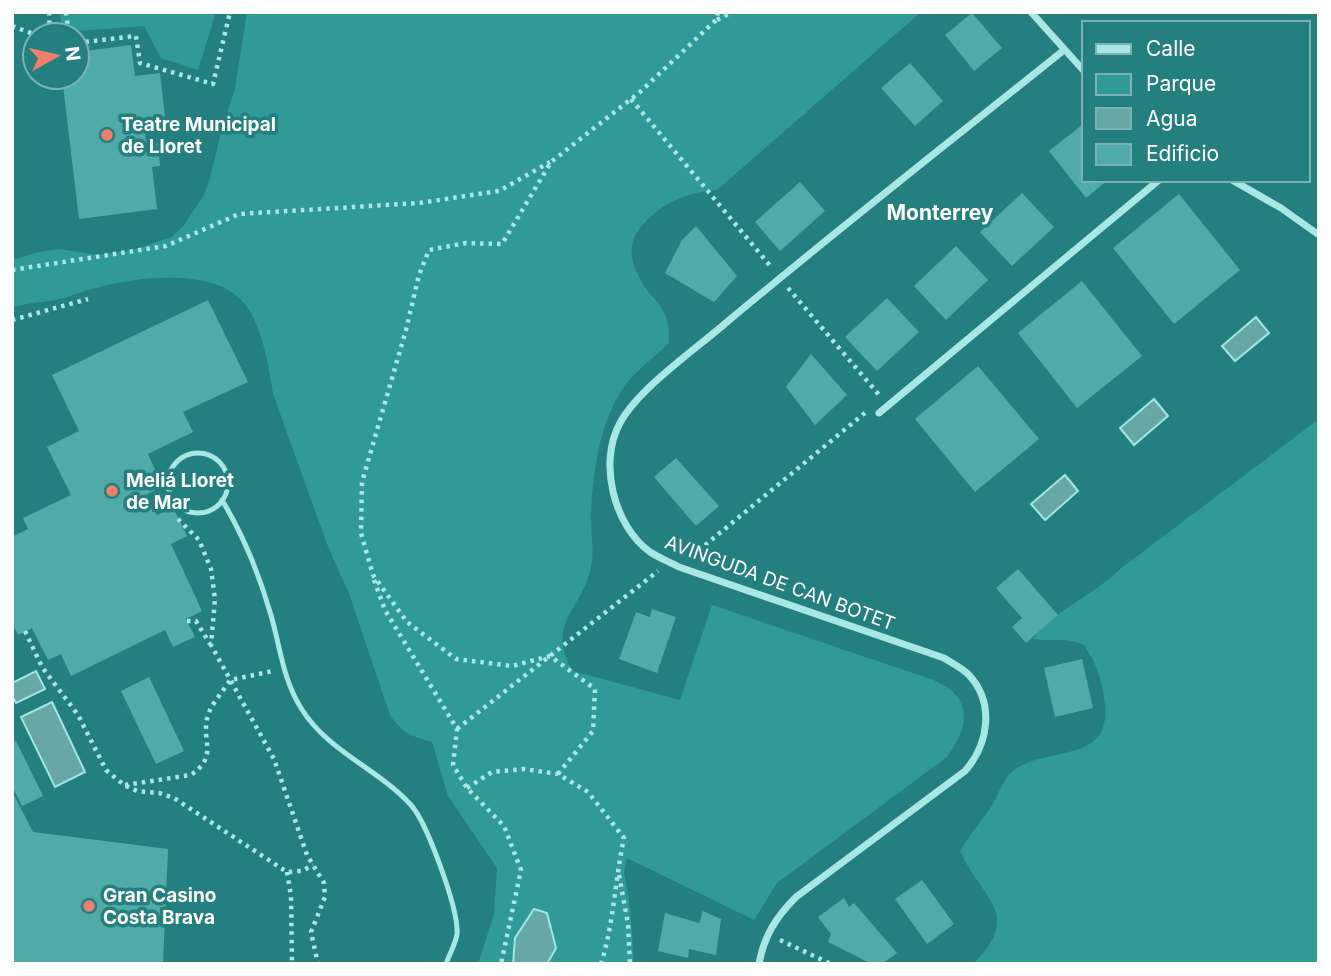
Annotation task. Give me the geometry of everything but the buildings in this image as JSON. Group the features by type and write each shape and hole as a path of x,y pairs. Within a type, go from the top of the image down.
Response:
{"street":[{"path":"1031,12 1082,69"},
{"name":"AVINGUDA DE CAN BOTET","path":"759,964 767,934 781,912 796,897 965,771 975,760 986,730 983,698 967,672 944,659 679,567 650,552 629,530 614,496 609,461 619,425 638,398 780,278 1064,50"},
{"path":"879,413 1158,182"},
{"path":"1236,182 1281,208 1319,236"}],"lane":[{"path":"222,500 216,507 198,513 180,508 169,492 170,473 174,464 191,454 211,457 225,471 227,481 222,500 253,564 266,599 284,668 299,706 317,731 413,807 444,873 457,934 446,964"}],"path":[{"path":"91,41 136,36 140,63 213,83 230,12"},
{"path":"716,20 718,12"},
{"path":"12,270 166,246 239,214 419,203 499,191 551,162 631,99 716,20 732,12"},
{"path":"631,99 883,398"},
{"path":"501,964 521,870 504,826 467,788 453,765 457,729 385,610 360,533 362,482 419,275 429,250 466,243 502,244 551,162"},
{"path":"12,320 88,299"},
{"path":"679,567 872,407"},
{"path":"178,519 199,540 211,569 215,599 211,645"},
{"path":"457,729 670,562"},
{"path":"373,575 407,622 456,659 512,666 550,656"},
{"path":"187,621 196,621 274,759 307,855 325,890 325,897 311,932 318,964"},
{"path":"25,631 42,667 78,715 106,770 124,785 137,791 159,793 174,798 287,872 302,871 313,865"},
{"path":"550,656 596,689 593,731 558,774"},
{"path":"124,785 191,775 206,759 207,716 230,680 284,668"},
{"path":"467,788 492,772 524,769 558,774 588,792 624,838 610,933 601,964"},
{"path":"618,867 628,924 630,964"},
{"path":"287,872 291,896 292,964"},
{"path":"767,934 831,964"}],"green space":[{"path":"60,12 216,12 198,70 161,58 144,26 91,30 91,21 61,21"},
{"path":"247,12 921,12 717,190 680,198 656,212 640,228 632,247 638,275 666,316 669,343 626,384 604,429 592,497 591,567 587,582 568,617 562,641 573,671 680,700 712,605 934,680 951,690 963,708 961,733 947,757 777,883 754,920 627,858 624,872 630,907 634,964 478,964 494,914 497,868 448,796 432,742 408,733 390,715 350,596 327,544 273,394 267,359 256,322 244,303 231,292 214,284 195,280 152,278 112,284 60,299 12,308 12,260 59,249 97,255 133,250 172,237 184,225 204,195 210,178 235,89"},
{"path":"1319,419 1319,964 973,964 988,947 996,932 997,919 994,907 960,851 1014,770 1027,763 1087,745 1097,737 1104,724 1105,706 1101,681 1084,645 1065,640 1033,639 1064,610 1099,587"}],"water":[{"path":"1256,317 1269,333 1235,361 1222,346"},
{"path":"1154,399 1168,416 1134,445 1120,428"},
{"path":"1065,475 1078,491 1045,520 1031,504"},
{"path":"36,671 45,689 16,703 12,696 12,683"},
{"path":"52,702 85,772 55,787 21,717"},
{"path":"534,909 547,913 556,948 547,964 513,964 515,938"}],"place":[{"name":"Teatre Municipal de Lloret","path":"107,135"},
{"name":"Meliá Lloret de Mar","path":"112,491"},
{"name":"Gran Casino Costa Brava","path":"89,906"}],"district":[{"name":"Monterrey","path":"940,212"}]}
